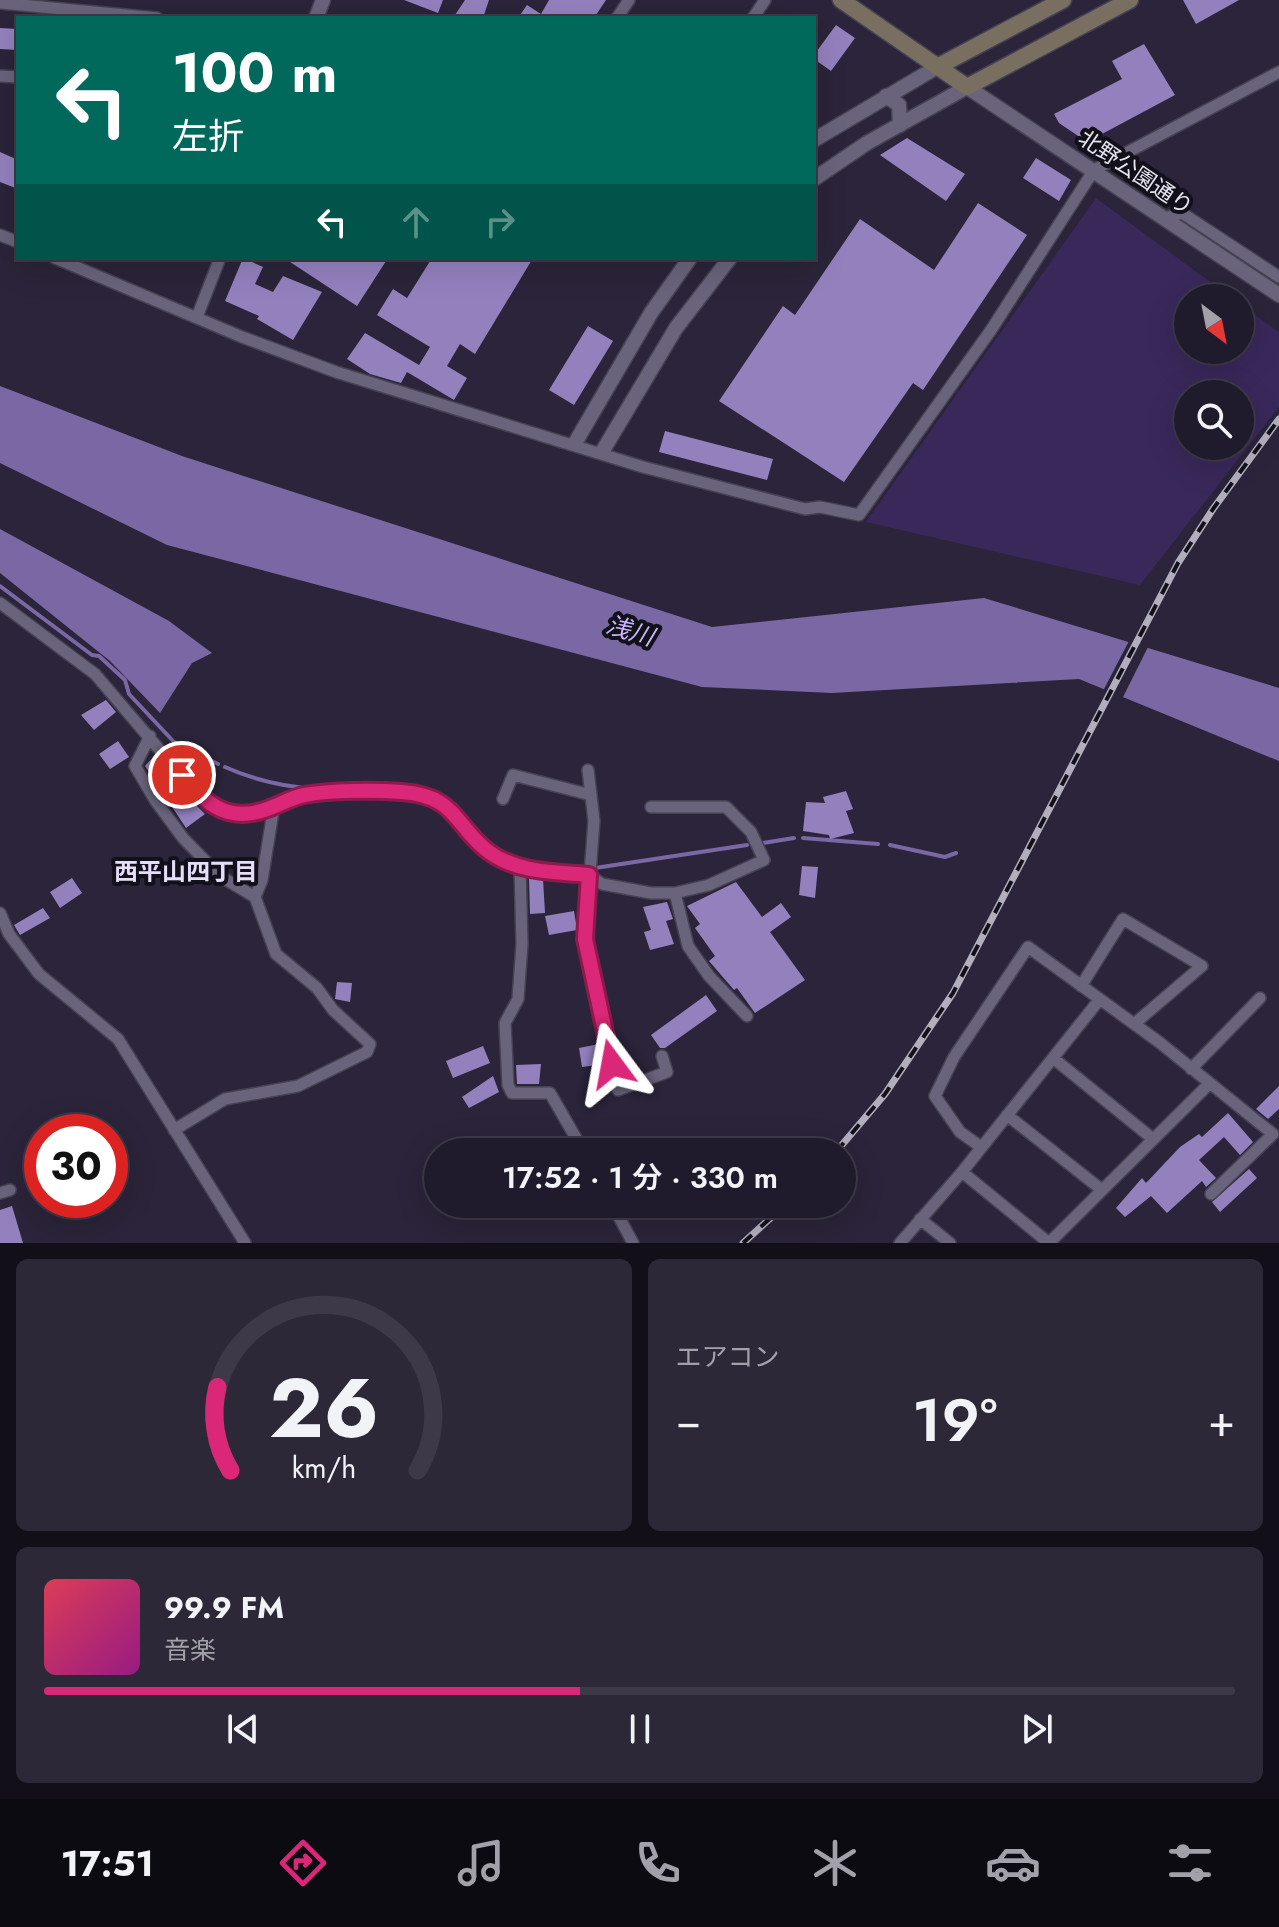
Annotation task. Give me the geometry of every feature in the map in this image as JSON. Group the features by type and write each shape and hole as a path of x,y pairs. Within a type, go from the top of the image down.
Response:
{"main road":[{"path":"841,0 967,87 1130,0"},
{"path":"937,67 1063,0"},
{"path":"1006,31 1003,46 1013,56 1021,58"}],"street":[{"path":"0,3 33,3 142,16"},
{"path":"816,139 937,67"},
{"path":"60,260 336,372 575,443 643,467 805,509 820,507 859,515 991,330 1094,170 1279,72"},
{"path":"816,178 967,87"},
{"name":"北野公園通り","path":"967,87 1279,295"},
{"path":"886,96 899,105 900,125"},
{"path":"1165,218 1182,213 1279,277"},
{"path":"197,317 219,260"},
{"path":"575,443 651,313 689,260"},
{"path":"602,452 676,328 724,260"},
{"path":"0,603 95,674 210,805 238,815 304,795 403,792 452,808 489,852 520,868 589,875 619,888 675,893 709,885 764,860 751,832 726,807 651,807"},
{"path":"150,736 135,766 138,776 170,823 220,876 255,897 276,954 370,1044 367,1052 298,1086 225,1099 174,1130"},
{"path":"588,770 594,821 585,939 618,1090 667,1072 662,1056"},
{"path":"503,799 513,775 591,795"},
{"path":"255,897 262,880 274,806"},
{"path":"520,868 522,944 518,999 505,1023 508,1085 512,1093 550,1093 576,1138"},
{"path":"675,893 688,946 709,976 747,1016"},
{"path":"0,913 9,934 39,974 118,1039 245,1243"},
{"path":"1081,986 1123,919 1202,966 1134,1024"},
{"path":"981,1147 960,1132 935,1096 954,1057 1028,947 1134,1024 1273,1134 1211,1194"},
{"path":"1191,1069 1260,998"},
{"path":"900,1243 962,1172 1100,999"},
{"path":"1053,1058 1153,1139"},
{"path":"962,1172 1049,1243 1209,1084"},
{"path":"1007,1115 1102,1190"},
{"path":"620,1218 633,1243"},
{"path":"920,1219 950,1243"}],"shaded area":[{"path":"1096,198 1213,284 1174,284 1174,364 1254,364 1254,314 1279,332 1279,407 1254,439 1254,380 1174,380 1174,460 1238,460 1140,585 866,522"}],"water":[{"name":"浅川","path":"0,386 182,456 712,627 984,598 1279,688 1279,761 1079,679 832,693 702,687 167,545 0,463"},
{"path":"0,529 169,621 212,653 192,663 160,713 110,661 0,573"}],"pier":[{"path":"1130,639 1149,645 1121,701 1102,693"}],"building":[{"path":"404,0 443,0 438,13"},
{"path":"465,0 489,0 484,16 454,16"},
{"path":"549,0 606,0 595,16 519,16 527,5 541,14"},
{"path":"1183,0 1239,0 1196,24"},
{"path":"836,25 855,38 831,71 816,60 816,52"},
{"path":"0,28 16,29 16,50 0,49"},
{"path":"1144,44 1175,95 1087,142 1059,123 1054,114 1122,79 1112,61"},
{"path":"907,138 965,174 946,201 880,155"},
{"path":"0,152 16,159 16,188 0,182"},
{"path":"1036,158 1071,180 1059,201 1023,178"},
{"path":"978,203 1027,235 923,390 913,383 844,482 719,401 783,306 795,315 860,219 934,270"},
{"path":"242,260 263,267 255,284 273,292 283,276 322,292 293,340 257,319 259,316 225,301"},
{"path":"287,260 387,260 357,306"},
{"path":"431,260 532,260 475,354 460,344 447,366 467,378 454,400 407,372 401,383 370,374 347,359 365,333 419,365 430,347 377,315 393,289 407,298"},
{"path":"588,326 613,341 574,405 549,390"},
{"path":"665,431 773,459 767,480 659,452"},
{"path":"106,700 116,712 94,730 81,715"},
{"path":"118,741 129,757 110,769 99,754"},
{"path":"154,756 188,804 192,801 205,814 186,828 145,766"},
{"path":"846,791 853,809 846,811 854,833 830,839 829,835 803,831 806,802 825,803 823,797"},
{"path":"802,866 818,867 815,898 799,895"},
{"path":"72,878 82,893 60,908 50,892"},
{"path":"529,879 543,879 545,913 530,914"},
{"path":"736,882 762,917 781,903 791,917 770,932 805,980 755,1013 737,988 734,990 709,961 715,956 695,928 700,924 687,906"},
{"path":"667,902 673,919 666,921 674,944 650,950 644,932 651,930 643,907"},
{"path":"43,908 50,918 20,935 14,925"},
{"path":"574,911 577,930 549,935 545,916"},
{"path":"337,982 352,983 350,1002 335,999"},
{"path":"706,995 717,1011 665,1048 660,1048 651,1035"},
{"path":"599,1044 604,1064 582,1067 579,1048"},
{"path":"483,1046 490,1063 453,1078 446,1061"},
{"path":"541,1064 539,1084 517,1084 516,1065"},
{"path":"493,1076 499,1092 469,1108 462,1097"},
{"path":"1279,1086 1279,1109 1268,1119 1256,1109"},
{"path":"1228,1113 1253,1142 1240,1155 1224,1137 1199,1160 1216,1178 1206,1187 1202,1181 1167,1213 1151,1196 1125,1217 1116,1208 1142,1178 1146,1183 1180,1147 1199,1134 1202,1137"},
{"path":"1249,1169 1257,1178 1220,1212 1212,1202"},
{"path":"12,1206 23,1243 0,1243 0,1210"}],"waterway":[{"path":"0,586 92,655 99,656 125,680 129,694 174,742 218,764"},
{"path":"225,767 258,779 305,788 397,786 424,791"},
{"path":"763,843 794,838"},
{"path":"803,838 878,844"},
{"path":"595,868 747,845"},
{"path":"890,845 945,857 956,853"}],"railway":[{"path":"848,1138 885,1094 953,993 1178,563 1279,419"},
{"path":"743,1243 771,1218"}],"district":[{"name":"西平山四丁目","path":"186,872"}],"route":[{"path":"182,775 210,805 224,813 238,815 257,813 304,795 403,792 426,797 452,808 489,852 520,868 589,875 585,939 612,1064"}]}
